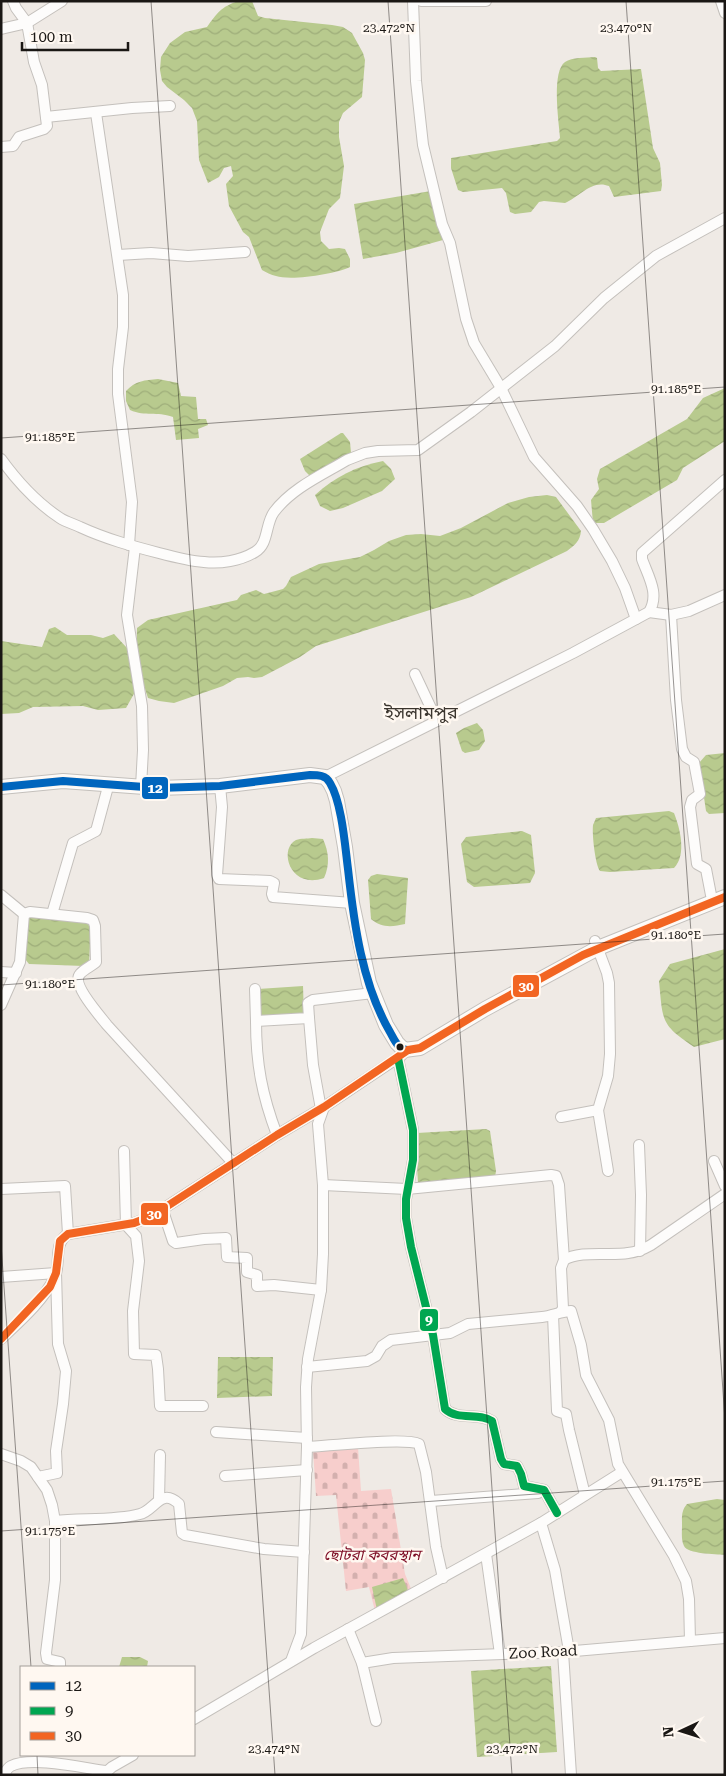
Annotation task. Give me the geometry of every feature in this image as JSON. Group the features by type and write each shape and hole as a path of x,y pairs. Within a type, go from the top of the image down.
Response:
{"highway":[{"path":"1,788 63,780 141,787 220,786 310,776 324,777 330,783 337,801 360,948 373,993 386,1025 402,1049 403,1054 416,1041 456,1022 597,944 725,889"},
{"path":"597,944 725,897"}],"street":[{"path":"1,147 13,146 19,137 44,129 46,126 42,85 34,62 27,23 13,1"},
{"path":"1,30 27,23 62,1"},
{"path":"413,1 417,98 423,145 442,224 450,243 466,319 474,343 501,388 534,457 577,506 612,561 625,588 636,619"},
{"path":"420,1 486,1"},
{"path":"720,1 725,13"},
{"path":"46,118 170,106"},
{"path":"96,113 124,303 124,328 118,369 118,394 132,502 132,546 127,615 142,706 143,750 141,787"},
{"path":"1,459 30,492 61,519 106,538 184,559 204,562 226,562 248,556 258,550 266,535 273,513 290,494 357,456 378,451 418,450 555,346 604,298 648,262 725,218"},
{"path":"118,255 151,253 188,256 245,252"},
{"path":"324,777 649,612 653,606 653,591 642,554 725,480"},
{"path":"649,612 671,616 689,611 725,596"},
{"path":"671,616 676,700 682,750 686,757 694,762 700,794 692,800 690,807 694,851 696,864 706,869 711,894"},
{"path":"415,674 437,721"},
{"path":"52,914 73,843 96,831 109,783"},
{"path":"220,786 222,807 217,875 219,879 270,881 274,883 273,897 352,903"},
{"path":"1,894 24,914"},
{"path":"24,914 30,912 93,920 95,926 96,962 79,975 78,980 92,1007 234,1164"},
{"path":"1,1005 20,962 24,914"},
{"path":"597,944 609,983 610,1054 606,1087 598,1110 608,1171"},
{"path":"1,972 16,973"},
{"path":"255,989 259,1075 268,1112 277,1135"},
{"path":"291,1661 301,1634 307,1470 307,1367 321,1290 323,1254 323,1185 318,1124 322,1108 313,1065 308,1003 313,1000 373,993"},
{"path":"256,1021 309,1018"},
{"path":"38,1477 57,1473 56,1450 66,1371 58,1344 56,1273 60,1241 68,1234 126,1225 141,1221 163,1211 403,1054 414,1130 413,1160 405,1207 411,1247 433,1335 445,1409 450,1413 486,1417 492,1421 501,1459 504,1464 517,1466 524,1486 540,1488 547,1493 557,1513"},
{"path":"561,1117 598,1110"},
{"path":"305,1118 318,1124"},
{"path":"639,1145 641,1194 640,1251"},
{"path":"124,1151 126,1225 136,1236 139,1261 133,1310 134,1354 156,1355 160,1406 203,1406"},
{"path":"714,1161 725,1186"},
{"path":"323,1185 408,1189 556,1176 559,1185 564,1260 561,1268 563,1308 557,1411 566,1414 585,1496"},
{"path":"1,1189 65,1186 68,1234"},
{"path":"564,1260 574,1255 618,1254 640,1251 725,1194"},
{"path":"163,1211 173,1241 176,1243 226,1238 227,1257 247,1258 247,1272 257,1274 257,1286 274,1285 321,1290"},
{"path":"1,1277 56,1273"},
{"path":"1,1340 41,1298 50,1287 56,1273"},
{"path":"307,1367 367,1360 376,1356 382,1346 391,1340 453,1332 468,1324 562,1313"},
{"path":"562,1313 581,1345 586,1375 609,1420 618,1464 674,1556 686,1581 689,1599 690,1642"},
{"path":"216,1432 307,1443 418,1443 424,1458 435,1539 443,1578"},
{"path":"1,1454 21,1461 31,1467 50,1497 55,1521 55,1580 46,1653 47,1659 60,1662 60,1666"},
{"path":"159,1500 160,1456"},
{"path":"225,1476 307,1470"},
{"path":"195,1718 314,1648 541,1523 622,1472"},
{"path":"430,1501 547,1493"},
{"path":"55,1521 134,1515 148,1510 163,1498 169,1498 179,1504 182,1532 185,1535 264,1549 304,1552"},
{"path":"541,1523 555,1570 566,1652 571,1775"},
{"path":"486,1554 500,1654"},
{"path":"348,1629 362,1663 376,1721"},
{"path":"301,1634 308,1645 314,1648"},
{"name":"Zoo Road","path":"362,1663 393,1658 566,1652 725,1638"},
{"path":"4,1775 6,1770 13,1765 36,1758 105,1773 131,1756"}],"green space":[{"name":"ছোটরা কবরস্থান","path":"358,1447 361,1491 391,1489 405,1574 412,1591 375,1611 369,1587 346,1591 336,1495 316,1496 313,1450"}],"water":[{"path":"238,1 252,1 258,16 265,18 343,27 352,33 363,53 365,60 362,97 343,113 339,122 339,137 344,166 340,198 329,209 320,232 321,241 329,249 345,249 350,259 350,267 343,270 292,278 274,276 262,270 249,237 243,232 229,206 226,184 233,176 231,166 224,168 219,177 208,183 199,160 197,121 192,108 162,81 160,70 161,57 170,43 185,32 207,27 220,11"},
{"path":"597,58 598,68 601,71 641,69 653,148 660,163 661,191 614,197 609,186 603,184 591,187 565,203 539,202 531,212 515,214 510,212 506,193 502,188 463,192 458,190 451,168 451,158 557,141 560,138 557,86 561,68 565,62 571,59"},
{"path":"431,191 443,240 396,253 363,259 354,204"},
{"path":"158,379 178,383 181,396 196,397 198,419 206,419 208,425 198,429 199,438 176,440 173,417 130,410 126,401 126,391 140,382"},
{"path":"725,388 725,441 683,468 677,480 604,523 593,523 591,500 599,489 597,479 600,469 687,419 703,398"},
{"path":"341,433 350,442 351,453 311,477 305,471 300,459"},
{"path":"383,461 391,469 395,479 382,491 343,508 330,511 320,506 315,495 330,483 355,469"},
{"path":"547,495 556,497 581,531 580,538 567,551 471,597 316,646 300,657 262,677 237,678 223,686 174,703 148,698 139,663 137,628 148,620 237,600 241,595 256,590 264,594 283,589 291,577 319,564 360,557 389,541 406,535 440,536 461,528 508,503 529,497"},
{"path":"55,627 67,635 91,635 103,638 114,634 127,648 135,692 126,708 98,710 83,706 33,707 19,713 1,714 1,641 42,647 49,629"},
{"path":"477,723 483,730 485,741 479,750 465,753 462,751 456,733"},
{"path":"725,753 725,813 709,814 706,811 699,763 706,755"},
{"path":"669,811 674,813 681,841 680,856 674,868 600,871 593,842 593,825 596,818"},
{"path":"522,831 531,835 535,873 530,883 474,887 467,882 461,844 466,837"},
{"path":"323,839 328,858 324,878 312,880 295,874 290,867 288,851 296,840"},
{"path":"377,874 408,878 405,924 387,926 371,919 368,880 371,876"},
{"path":"28,916 87,922 91,929 89,963 84,966 29,964 25,959"},
{"path":"725,949 725,1039 694,1047 675,1033 665,1020 661,1005 659,981 670,964"},
{"path":"303,986 304,1016 260,1018 258,989"},
{"path":"486,1129 490,1131 496,1171 495,1177 418,1183 415,1135 417,1133"},
{"path":"218,1357 273,1357 272,1396 217,1398"},
{"path":"717,1499 725,1500 725,1555 702,1553 686,1549 682,1536 682,1514 685,1507 687,1504"},
{"path":"403,1578 409,1593 377,1610 372,1587"},
{"path":"122,1657 140,1657 148,1661 147,1666 119,1666"},
{"path":"551,1666 557,1752 477,1757 471,1671"}],"transit line":[{"name":"12","path":"1,787 63,781 158,788 220,786 310,775 319,775 326,778 334,791 340,813 357,932 372,994 393,1038 399,1046 408,1050"},
{"name":"30","path":"1,1339 50,1287 56,1273 60,1241 68,1234 134,1223 152,1216 277,1135 324,1107 408,1050 420,1048 485,1009 583,955 725,897"},
{"name":"9","path":"398,1058 413,1130 413,1160 406,1199 406,1218 411,1247 433,1335 445,1409 456,1415 481,1417 492,1421 501,1459 504,1464 517,1466 524,1486 544,1490 557,1513"}],"district":[{"name":"ইসলামপুর","path":"421,713"}]}
